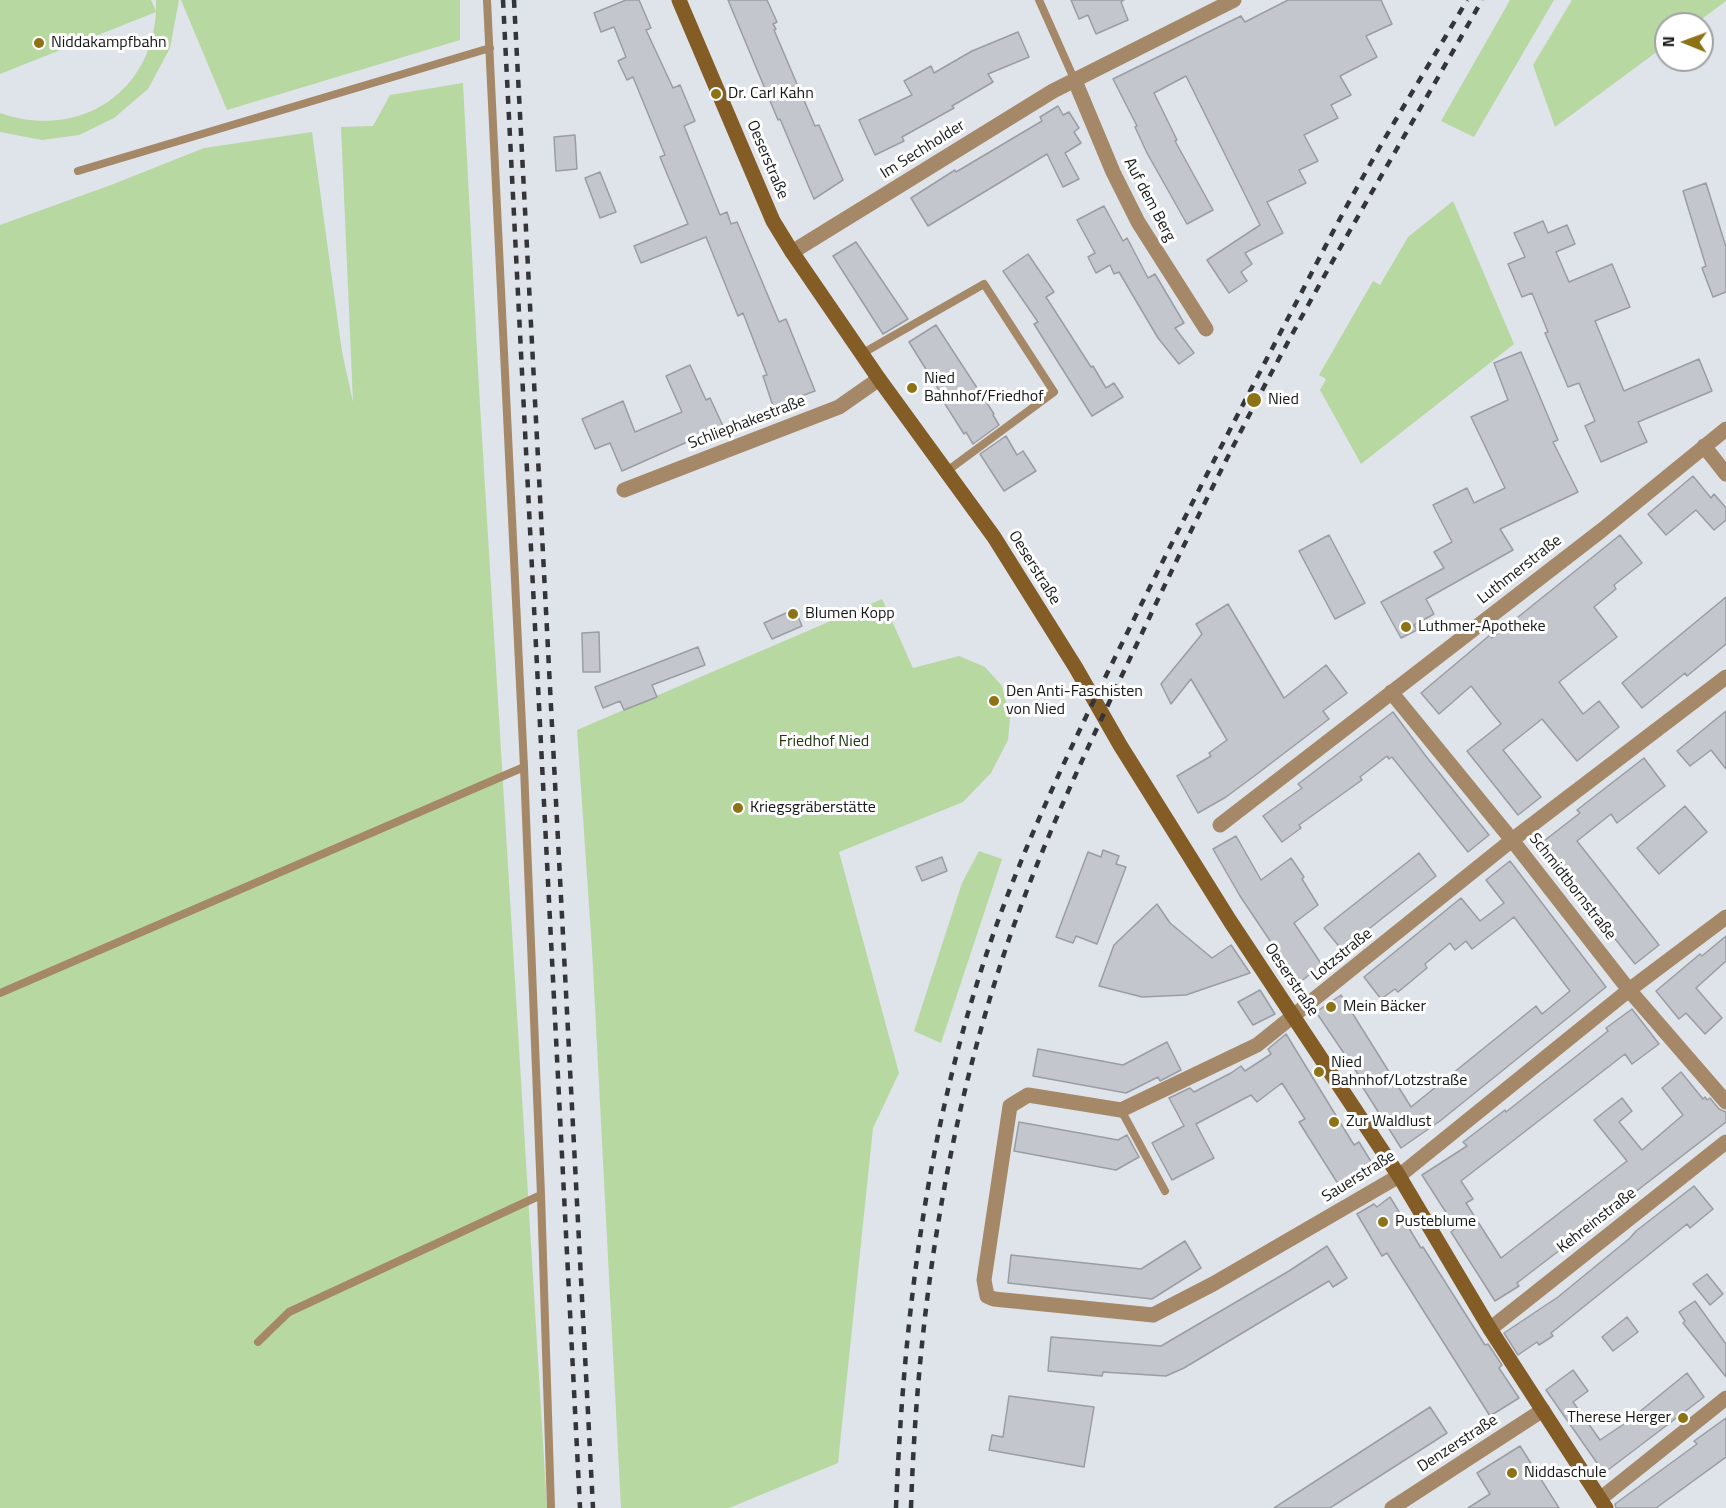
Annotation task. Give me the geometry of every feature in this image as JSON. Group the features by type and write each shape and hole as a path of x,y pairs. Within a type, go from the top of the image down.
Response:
{"street":[{"name":"Oeserstraße","path":"679,0 773,221 792,252 863,353 879,380 994,537 1230,921 1399,1176 1490,1329 1603,1503"},
{"name":"Im Sechholder","path":"792,252 1053,91 1234,0"},
{"name":"Auf dem Berg","path":"1075,81 1113,172 1138,222 1206,329"},
{"name":"Schliephakestraße","path":"624,490 839,407 879,380"},
{"name":"Luthmerstraße","path":"1220,825 1602,530 1726,429"},
{"path":"1704,446 1726,474"},
{"name":"Lotzstraße","path":"1121,1110 1257,1045 1512,840 1726,677"},
{"name":"Schmidtbornstraße","path":"1391,692 1512,840 1629,990 1726,1102"},
{"name":"Sauerstraße","path":"1121,1110 1028,1095 1010,1106 984,1280 987,1296 994,1299 1153,1315 1213,1284 1399,1176 1629,990 1726,917"},
{"name":"Kehreinstraße","path":"1490,1329 1726,1142"},
{"path":"1603,1503 1726,1398"},
{"name":"Denzerstraße","path":"1392,1508 1543,1410"}],"lane":[{"path":"487,0 524,767 551,1508"},
{"path":"1039,0 1075,81"},
{"path":"78,171 490,48"},
{"path":"863,353 984,284 1054,392 947,471"},
{"path":"0,993 524,767"},
{"path":"1121,1110 1165,1191"},
{"path":"258,1342 289,1312 541,1195"}],"green space":[{"path":"0,0 151,0 156,11 156,0 179,0 170,48 148,89 114,118 79,135 42,140 0,132 0,113 29,120 56,120 82,115 105,104 125,88 140,67 151,41 156,12 0,74"},
{"path":"181,0 460,0 460,40 227,110"},
{"path":"1510,0 1554,0 1474,137 1441,121"},
{"path":"1572,0 1726,0 1711,12 1654,12 1654,54 1555,127 1533,65"},
{"path":"463,83 479,388 547,1508 0,1508 0,225 204,148 312,132 342,352 353,402 341,127 373,126 390,95"},
{"path":"1453,201 1514,344 1361,464 1320,390 1326,379 1319,375 1373,281 1380,285 1408,237"},
{"name":"Friedhof Nied","path":"882,599 913,668 959,656 985,667 1002,686 1010,718 1008,740 991,773 963,802 839,852 899,1073 873,1128 838,1463 729,1508 621,1508 592,949 577,730"},
{"path":"979,851 1002,859 941,1043 914,1031 962,883"}],"building":[{"path":"626,0 639,0 651,28 646,30 673,88 680,85 695,121 684,126 720,215 727,212 731,224 737,222 779,322 786,319 815,391 773,406 763,376 767,375 743,313 738,316 706,237 641,263 634,246 688,224 660,157 665,155 633,77 627,80 618,61 626,57 614,27 601,32 594,13"},
{"path":"728,0 767,0 777,22 773,24 776,29 774,30 815,126 819,125 843,180 814,199 780,119 778,120"},
{"path":"1071,0 1124,0 1121,2 1128,20 1096,34 1088,15 1079,19"},
{"path":"1288,0 1381,0 1392,24 1366,36 1377,57 1340,76 1351,95 1331,105 1338,118 1304,135 1318,161 1299,170 1306,183 1267,202 1283,233 1245,253 1252,264 1241,272 1247,281 1229,293 1207,260 1260,225 1186,76 1154,93 1177,140 1175,141 1213,210 1187,224 1147,153 1135,127 1137,126 1113,79 1241,16 1245,22"},
{"path":"1018,32 1029,57 988,74 993,82 952,106 954,108 902,137 904,141 875,155 859,120 912,95 904,81 931,66 934,73 972,51"},
{"path":"1058,106 1063,115 1069,112 1079,128 1074,132 1081,143 1065,153 1079,179 1063,187 1047,154 928,226 911,198 955,170 956,172 1042,121 1040,117"},
{"path":"575,135 577,169 556,171 554,137"},
{"path":"600,172 616,212 600,218 585,178"},
{"path":"1706,183 1726,247 1726,292 1713,297 1702,268 1706,266 1683,191"},
{"path":"1104,206 1123,241 1127,238 1148,278 1155,274 1184,323 1175,328 1194,353 1179,364 1158,338 1119,272 1114,274 1110,265 1096,273 1088,257 1095,253 1077,220"},
{"path":"1543,221 1548,233 1567,225 1575,244 1556,252 1569,282 1612,264 1630,307 1595,321 1624,391 1699,359 1712,391 1638,422 1647,442 1601,462 1585,426 1595,421 1579,383 1568,387 1545,333 1548,332 1532,293 1522,297 1508,264 1525,257 1514,233"},
{"path":"856,242 908,319 883,334 833,256"},
{"path":"1028,254 1054,292 1046,297 1091,367 1093,366 1106,388 1114,383 1123,397 1092,416 1034,324 1038,322 1003,271"},
{"path":"936,325 999,425 973,444 940,396 942,395 909,342"},
{"path":"1521,352 1558,440 1553,442 1578,492 1500,529 1513,550 1426,599 1434,614 1414,625 1417,630 1401,638 1381,602 1444,568 1434,552 1452,542 1433,505 1467,488 1474,503 1505,488 1471,417 1508,400 1494,363"},
{"path":"690,365 706,400 710,398 723,426 622,471 610,443 595,449 582,419 623,401 635,432 682,412 666,376"},
{"path":"1006,436 1017,455 1023,451 1036,471 1004,491 980,454"},
{"path":"1693,476 1711,498 1714,494 1726,508 1726,520 1714,530 1696,510 1666,535 1648,514"},
{"path":"1329,535 1365,603 1335,619 1299,551"},
{"path":"1620,535 1642,563 1614,585 1616,589 1594,607 1617,637 1559,682 1583,714 1599,701 1619,727 1577,761 1542,719 1503,750 1541,797 1518,815 1467,751 1501,724 1471,686 1439,714 1421,693 1490,635 1492,638"},
{"path":"1726,597 1726,644 1687,676 1685,673 1642,708 1622,683"},
{"path":"1228,604 1284,698 1326,665 1347,693 1323,711 1329,719 1226,797 1198,813 1177,776 1211,756 1209,753 1227,740 1191,679 1171,704 1161,684 1202,634 1196,624"},
{"path":"795,609 802,626 772,639 764,623"},
{"path":"599,632 600,672 583,672 582,633"},
{"path":"698,647 705,665 652,685 657,697 624,710 620,701 603,708 595,687"},
{"path":"1726,711 1726,769 1711,750 1690,766 1677,751"},
{"path":"1393,712 1489,835 1468,852 1392,757 1389,759 1387,756 1360,777 1362,780 1299,825 1301,828 1282,842 1263,816 1302,788 1298,784"},
{"path":"1644,758 1665,786 1617,823 1611,814 1577,841 1659,945 1635,964 1540,844 1580,813 1577,810"},
{"path":"1685,806 1707,832 1659,874 1637,848"},
{"path":"1236,836 1261,880 1291,858 1304,877 1302,879 1318,905 1294,923 1322,965 1300,982 1240,896 1213,849"},
{"path":"1103,850 1119,856 1116,864 1126,867 1097,944 1076,936 1073,943 1056,937 1088,852 1101,857"},
{"path":"1419,853 1436,876 1342,950 1324,928"},
{"path":"942,857 947,871 922,881 916,867"},
{"path":"1510,861 1606,987 1440,1121 1401,1148 1355,1075 1358,1074 1316,1012 1341,995 1411,1107 1536,1006 1542,1014 1570,991 1514,917 1472,949 1466,941 1455,950 1450,943 1425,964 1427,968 1398,992 1395,989 1381,999 1364,977 1461,898 1480,921 1504,903 1486,880"},
{"path":"1157,904 1170,923 1212,958 1231,945 1250,973 1186,995 1142,997 1099,986 1114,945"},
{"path":"1726,936 1726,961 1696,988 1722,1018 1705,1034 1686,1013 1679,1019 1656,991 1700,954 1702,956"},
{"path":"1260,990 1275,1014 1253,1025 1238,1002"},
{"path":"1632,1009 1659,1044 1632,1064 1625,1054 1461,1181 1473,1199 1466,1203 1501,1258 1627,1161 1594,1120 1622,1098 1632,1111 1619,1122 1642,1150 1683,1115 1662,1088 1681,1072 1703,1099 1710,1098 1719,1109 1726,1112 1726,1122 1517,1283 1519,1286 1495,1301 1451,1232 1456,1228 1422,1175 1467,1146 1463,1142 1505,1110 1506,1112 1608,1031 1606,1028"},
{"path":"1286,1034 1354,1145 1359,1142 1375,1168 1346,1187 1340,1187 1299,1122 1305,1119 1282,1083 1257,1102 1251,1095 1196,1124 1214,1158 1172,1180 1152,1143 1184,1126 1169,1098 1190,1088 1194,1092 1241,1066 1245,1071 1271,1054 1268,1049"},
{"path":"1167,1042 1181,1070 1160,1081 1158,1077 1126,1093 1033,1076 1038,1049 1123,1065"},
{"path":"1019,1122 1118,1140 1127,1135 1139,1157 1116,1170 1014,1151"},
{"path":"1694,1186 1713,1209 1690,1228 1687,1224 1551,1333 1553,1336 1539,1345 1537,1342 1518,1355 1504,1333 1558,1297 1636,1231"},
{"path":"1390,1197 1485,1345 1488,1344 1502,1365 1499,1368 1519,1398 1490,1416 1387,1253 1382,1256 1357,1214 1374,1204 1377,1207"},
{"path":"1185,1241 1201,1268 1152,1299 1008,1283 1011,1255 1141,1269"},
{"path":"1327,1246 1347,1278 1333,1287 1329,1281 1184,1368 1166,1376 1103,1372 1102,1376 1048,1371 1051,1337 1161,1346 1289,1271"},
{"path":"1707,1274 1723,1294 1710,1305 1693,1284"},
{"path":"1695,1301 1726,1344 1726,1377 1683,1323 1685,1321 1679,1312"},
{"path":"1627,1317 1638,1332 1613,1351 1602,1337"},
{"path":"1573,1370 1588,1391 1573,1402 1600,1440 1627,1422 1687,1373 1704,1397 1604,1473 1546,1390"},
{"path":"1009,1396 1094,1407 1084,1467 989,1450 992,1435 1003,1437"},
{"path":"1430,1407 1447,1433 1330,1508 1274,1508"},
{"path":"1726,1418 1726,1457 1656,1508 1616,1508 1615,1504 1697,1444 1694,1441"},
{"name":"Niddaschule","path":"1520,1446 1559,1508 1468,1508 1490,1494 1477,1473"}],"railway":[{"path":"503,0 580,1508"},
{"path":"514,0 593,1508"},
{"path":"896,1508 910,1312 929,1182 957,1053 991,939 1051,791 1214,460 1353,195 1467,0"},
{"path":"911,1508 914,1438 927,1299 949,1162 982,1026 1016,920 1063,803 1098,726 1248,418 1335,256 1482,0"}],"place":[{"name":"Niddakampfbahn","path":"39,43"},
{"name":"Dr. Carl Kahn","path":"716,94"},
{"name":"Nied Bahnhof/Friedhof","path":"912,388"},
{"name":"Nied","path":"1254,400"},
{"name":"Blumen Kopp","path":"793,614"},
{"name":"Luthmer-Apotheke","path":"1406,627"},
{"name":"Den Anti-Faschisten von Nied","path":"994,701"},
{"name":"Kriegsgräberstätte","path":"738,808"},
{"name":"Mein Bäcker","path":"1331,1007"},
{"name":"Nied Bahnhof/Lotzstraße","path":"1319,1072"},
{"name":"Zur Waldlust","path":"1334,1122"},
{"name":"Pusteblume","path":"1383,1222"},
{"name":"Therese Herger","path":"1683,1418"},
{"name":"Niddaschule","path":"1512,1473"}]}
